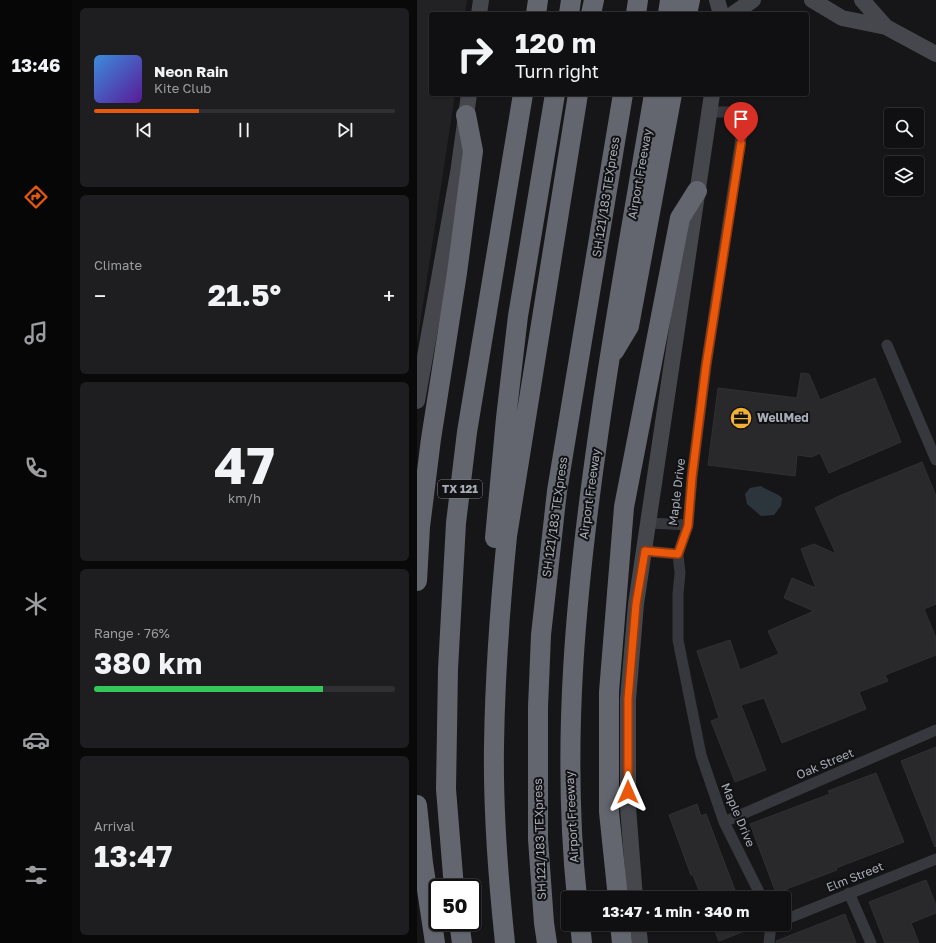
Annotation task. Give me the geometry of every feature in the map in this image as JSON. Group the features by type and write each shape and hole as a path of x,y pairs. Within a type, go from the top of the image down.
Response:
{"highway":[{"path":"536,12 538,0"},
{"path":"569,12 571,0"},
{"path":"591,12 594,0"},
{"path":"636,12 638,0"},
{"path":"687,12 689,0"},
{"name":"TX 121","path":"453,879 446,789 448,669 456,523 467,432 523,96"},
{"path":"500,600 494,532 506,418 518,316 555,96"},
{"path":"505,943 495,818 494,754 500,600 507,536 578,96"},
{"name":"SH 121/183 TEXpress","path":"547,943 544,923 538,839 538,706 541,635 557,491 623,96"},
{"name":"Airport Freeway","path":"577,891 570,763 572,665 579,574 609,357 654,96"},
{"path":"609,357 629,326 672,96"},
{"path":"417,581 421,527 431,439 457,273 473,151 466,115"},
{"path":"617,891 609,812 609,692 624,507 680,218 697,191"},
{"path":"417,805 423,863 435,943"},
{"path":"460,931 462,943"},
{"path":"581,931 582,943"},
{"path":"621,931 622,943"}],"main road":[{"path":"479,12 481,0"},
{"path":"717,0 720,12"},
{"path":"724,12 726,0"},
{"path":"736,12 753,0"},
{"path":"812,0 842,18 886,27 936,54"},
{"path":"862,0 886,27"},
{"path":"417,401 457,181 469,96"},
{"path":"634,891 628,807 628,699 636,604 712,96"},
{"path":"639,931 640,943"}],"street":[{"name":"Maple Drive","path":"709,112 745,112 706,366 692,477 688,526 678,554 680,573 678,594 678,640 701,755 724,822 758,891"},
{"path":"887,345 936,460"},
{"path":"649,523 688,526"},
{"path":"645,551 678,554"},
{"name":"Oak Street","path":"724,822 936,730"},
{"name":"Elm Street","path":"791,917 936,859"},
{"path":"849,893 871,943"},
{"path":"769,943 770,931"}],"shaded area":[{"path":"417,0 467,0 465,12 429,12 429,96 455,96 417,344"},
{"path":"761,486 782,498 781,506 774,515 761,516 747,504 745,494 750,488"}],"building":[{"path":"801,373 809,374 820,400 875,378 901,442 829,473 820,453 812,457 797,455 795,476 708,465 718,388 797,398"},
{"path":"922,462 936,496 936,604 924,609 936,638 936,655 885,675 888,681 859,692 866,709 782,743 764,698 741,705 766,770 735,782 711,721 719,718 697,651 730,640 740,670 779,654 768,631 814,611 784,598 792,578 816,588 801,549 814,544 836,554 815,508 839,496"},
{"path":"936,747 936,846 935,847 901,761"},
{"path":"876,773 904,842 836,868 837,870 781,891 775,891 750,824 830,794 828,791"},
{"path":"697,804 701,816 706,814 735,891 699,891 693,875 691,875 669,815"},
{"path":"926,880 936,905 936,913 911,923 919,943 885,943 869,902"},
{"path":"845,914 856,943 776,943 776,941"},
{"path":"715,931 745,931 719,941"}],"place":[{"name":"WellMed","path":"741,418"}],"route":[{"path":"628,792 628,699 636,604 645,551 678,554 688,526 692,477 706,366 741,143"}]}
